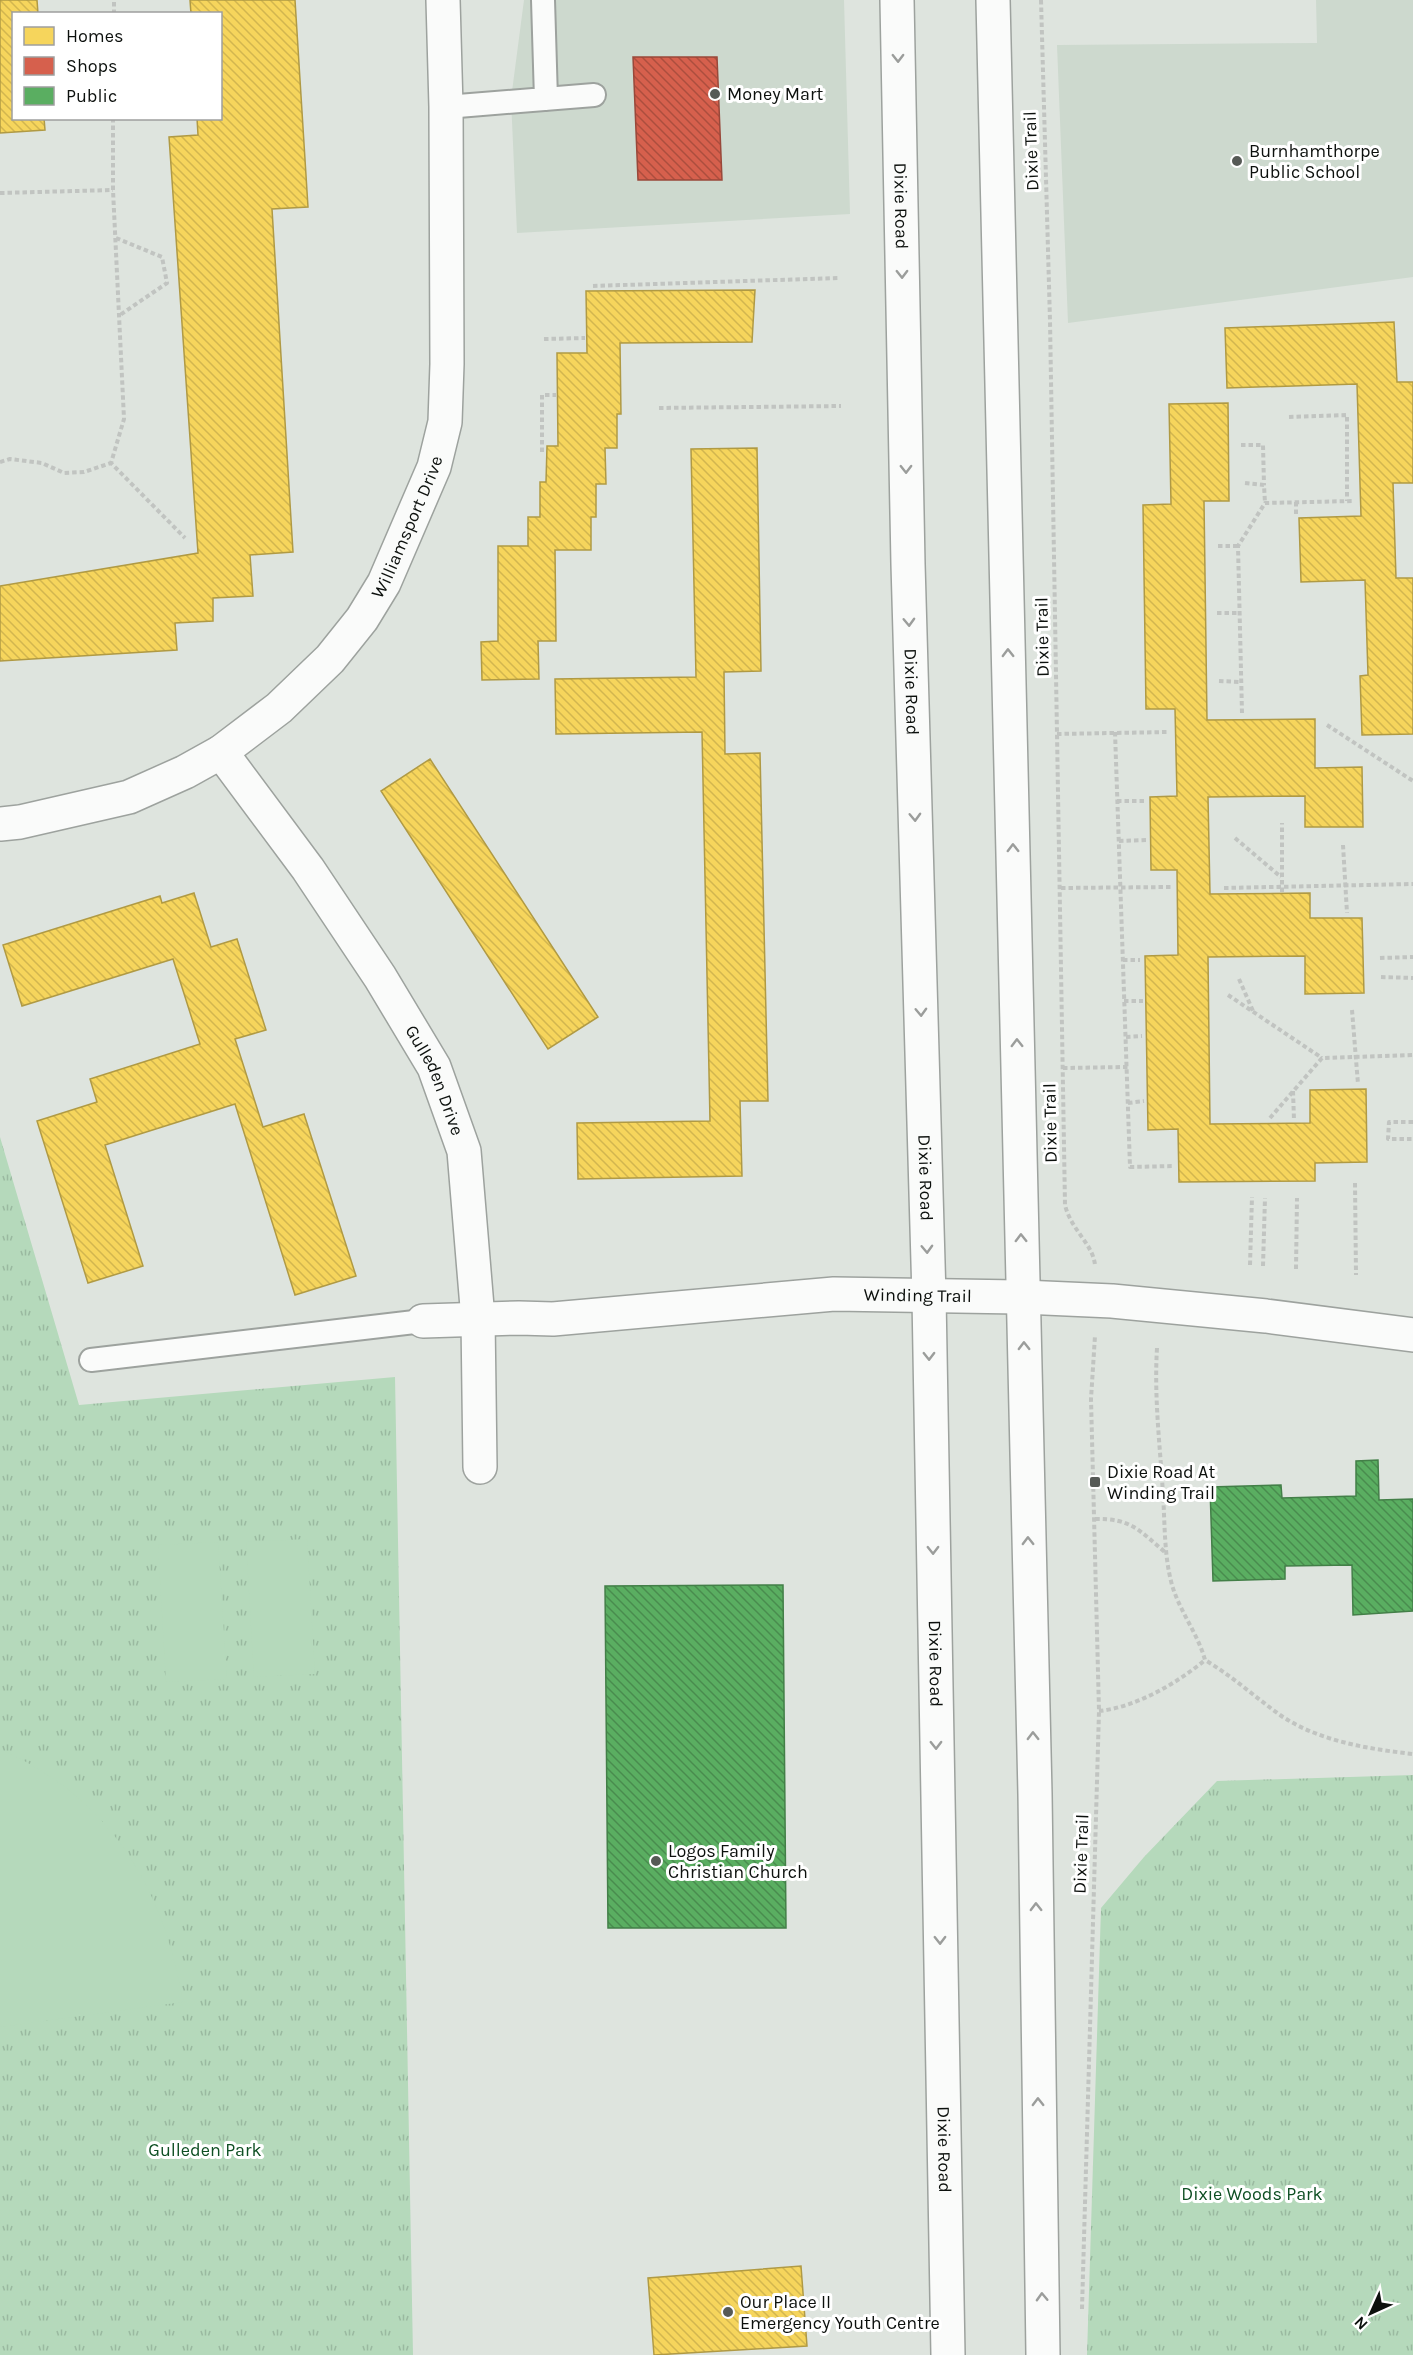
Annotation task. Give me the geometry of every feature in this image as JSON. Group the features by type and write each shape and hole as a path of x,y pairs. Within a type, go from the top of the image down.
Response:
{"main road":[{"name":"Williamsport Drive","path":"0,824 20,822 129,796 185,772 221,752 279,708 330,659 362,619 384,583 434,467 445,422 447,364 446,107 442,0"},
{"name":"Dixie Road","path":"897,0 907,552 929,1297 948,2355"},
{"path":"993,0 1035,1794 1043,2355"},
{"name":"Gulleden Drive","path":"221,752 315,879 380,977 434,1067 464,1151 478,1319 480,1467"},
{"name":"Winding Trail","path":"423,1321 553,1319 834,1294 1112,1301 1266,1316 1413,1335"}],"lane":[{"path":"543,0 546,99"},
{"path":"446,107 594,95"},
{"path":"91,1360 423,1321"}],"path":[{"name":"Dixie Trail","path":"1041,0 1061,888 1065,1205 1069,1220 1094,1255 1095,1264"},
{"path":"111,463 124,420 113,190 113,120"},
{"path":"0,193 113,190"},
{"path":"116,238 162,257 167,283 119,316"},
{"path":"593,286 838,278"},
{"path":"544,339 585,338"},
{"path":"542,452 542,395 556,395"},
{"path":"659,408 841,406"},
{"path":"1289,417 1347,415 1347,501"},
{"path":"1241,445 1263,445 1265,503 1238,546 1242,713"},
{"path":"0,462 10,459 42,463 64,473 84,472 111,463"},
{"path":"111,463 185,538"},
{"path":"1245,483 1264,485"},
{"path":"1265,503 1353,501"},
{"path":"1296,502 1296,516"},
{"path":"1218,546 1238,546"},
{"path":"1217,613 1239,613"},
{"path":"1219,681 1241,681"},
{"path":"1327,725 1413,781"},
{"path":"1115,732 1130,1167 1174,1166"},
{"path":"1057,734 1168,732"},
{"path":"1117,801 1147,801"},
{"path":"1282,823 1282,889"},
{"path":"1235,838 1282,877"},
{"path":"1119,840 1148,840"},
{"path":"1343,845 1347,913"},
{"path":"1224,888 1282,889 1413,884"},
{"path":"1061,888 1171,887"},
{"path":"1380,958 1413,957"},
{"path":"1123,960 1140,960"},
{"path":"1381,978 1413,978"},
{"path":"1239,979 1253,1012"},
{"path":"1228,995 1322,1058 1413,1055"},
{"path":"1124,1001 1143,1001"},
{"path":"1352,1010 1358,1084"},
{"path":"1126,1037 1142,1036"},
{"path":"1270,1119 1322,1058"},
{"path":"1063,1068 1128,1067"},
{"path":"1293,1091 1294,1120"},
{"path":"1128,1103 1144,1101"},
{"path":"1413,1122 1389,1122 1388,1139 1413,1139"},
{"path":"1355,1183 1356,1275"},
{"path":"1250,1265 1252,1197"},
{"path":"1263,1266 1265,1198"},
{"path":"1296,1269 1297,1198"},
{"path":"1157,1348 1154,1394 1166,1553 1172,1585 1184,1618 1201,1647 1205,1660 1282,1716 1323,1736 1355,1745 1413,1754"},
{"name":"Dixie Trail","path":"1082,2319 1099,1711 1091,1399 1095,1355"},
{"path":"1095,1519 1115,1518 1131,1523 1166,1553"},
{"path":"1099,1711 1117,1709 1160,1690 1205,1660"}],"shaded area":[{"path":"524,0 844,0 850,214 517,233 511,99"},
{"name":"Burnhamthorpe Public School","path":"1316,0 1413,0 1413,277 1068,323 1057,45 1317,43"}],"green space":[{"name":"Gulleden Park","path":"0,1137 79,1405 395,1377 413,2355 0,2355"},
{"path":"307,1539 315,1674 254,1677 246,1542"},
{"path":"218,1542 227,1679 166,1682 158,1545"},
{"path":"0,1749 39,1769 72,1793 101,1820 126,1851 146,1884 162,1921 174,1960 183,2002 0,2027"},
{"name":"Dixie Woods Park","path":"1413,1775 1413,2355 1087,2355 1101,1908 1144,1857 1217,1781"}],"building: Homes":[{"path":"0,0 37,0 38,12 12,12 12,120 44,120 45,130 0,133"},
{"path":"190,0 295,0 308,207 272,209 293,552 250,555 253,596 213,598 213,621 175,623 177,650 0,661 0,586 198,553 169,137 198,135 197,120 222,120 222,12 191,12"},
{"path":"755,290 752,342 620,343 621,414 617,414 617,448 605,448 606,484 596,484 596,517 591,517 591,550 555,550 556,641 538,641 539,679 482,680 481,642 498,641 498,546 528,546 528,517 540,517 540,482 546,482 547,446 558,446 557,353 587,353 586,291"},
{"path":"1394,322 1397,382 1413,382 1413,483 1393,483 1396,578 1413,578 1413,734 1362,735 1360,676 1368,675 1365,580 1301,582 1299,518 1361,516 1357,384 1227,388 1225,328"},
{"path":"1228,403 1229,501 1204,501 1207,720 1315,719 1315,768 1362,767 1363,827 1305,827 1305,796 1208,797 1210,894 1310,893 1310,918 1362,918 1364,993 1305,994 1305,956 1208,957 1210,1124 1310,1123 1310,1090 1366,1089 1367,1162 1315,1163 1315,1181 1179,1182 1178,1129 1148,1130 1145,956 1178,955 1177,870 1151,870 1150,797 1177,796 1175,709 1146,709 1143,505 1171,504 1169,404"},
{"path":"757,448 761,671 724,672 725,754 760,753 768,1101 740,1101 742,1176 578,1179 577,1123 710,1121 702,732 556,734 555,679 696,677 691,449"},
{"path":"430,759 598,1017 548,1049 381,791"},
{"path":"194,893 211,947 237,939 266,1030 235,1039 263,1127 304,1114 356,1276 295,1295 235,1104 105,1145 143,1266 88,1283 37,1121 97,1102 90,1079 200,1044 173,959 22,1006 3,945 160,896 162,903"},
{"name":"Our Place II Emergency Youth Centre","path":"801,2266 807,2346 654,2355 648,2278"}],"building: Shops":[{"path":"633,57 717,57 722,180 638,180"}],"building: Public":[{"path":"1378,1460 1379,1500 1413,1499 1413,1611 1353,1615 1352,1565 1285,1566 1285,1579 1213,1581 1210,1487 1281,1485 1282,1498 1356,1496 1356,1461"},
{"path":"783,1585 786,1928 608,1928 605,1586"}],"place":[{"name":"Money Mart","path":"715,94"},
{"name":"Burnhamthorpe Public School","path":"1237,161"},
{"name":"Dixie Road At Winding Trail","path":"1095,1482"},
{"name":"Logos Family Christian Church","path":"656,1861"},
{"name":"Our Place II Emergency Youth Centre","path":"728,2312"}]}
